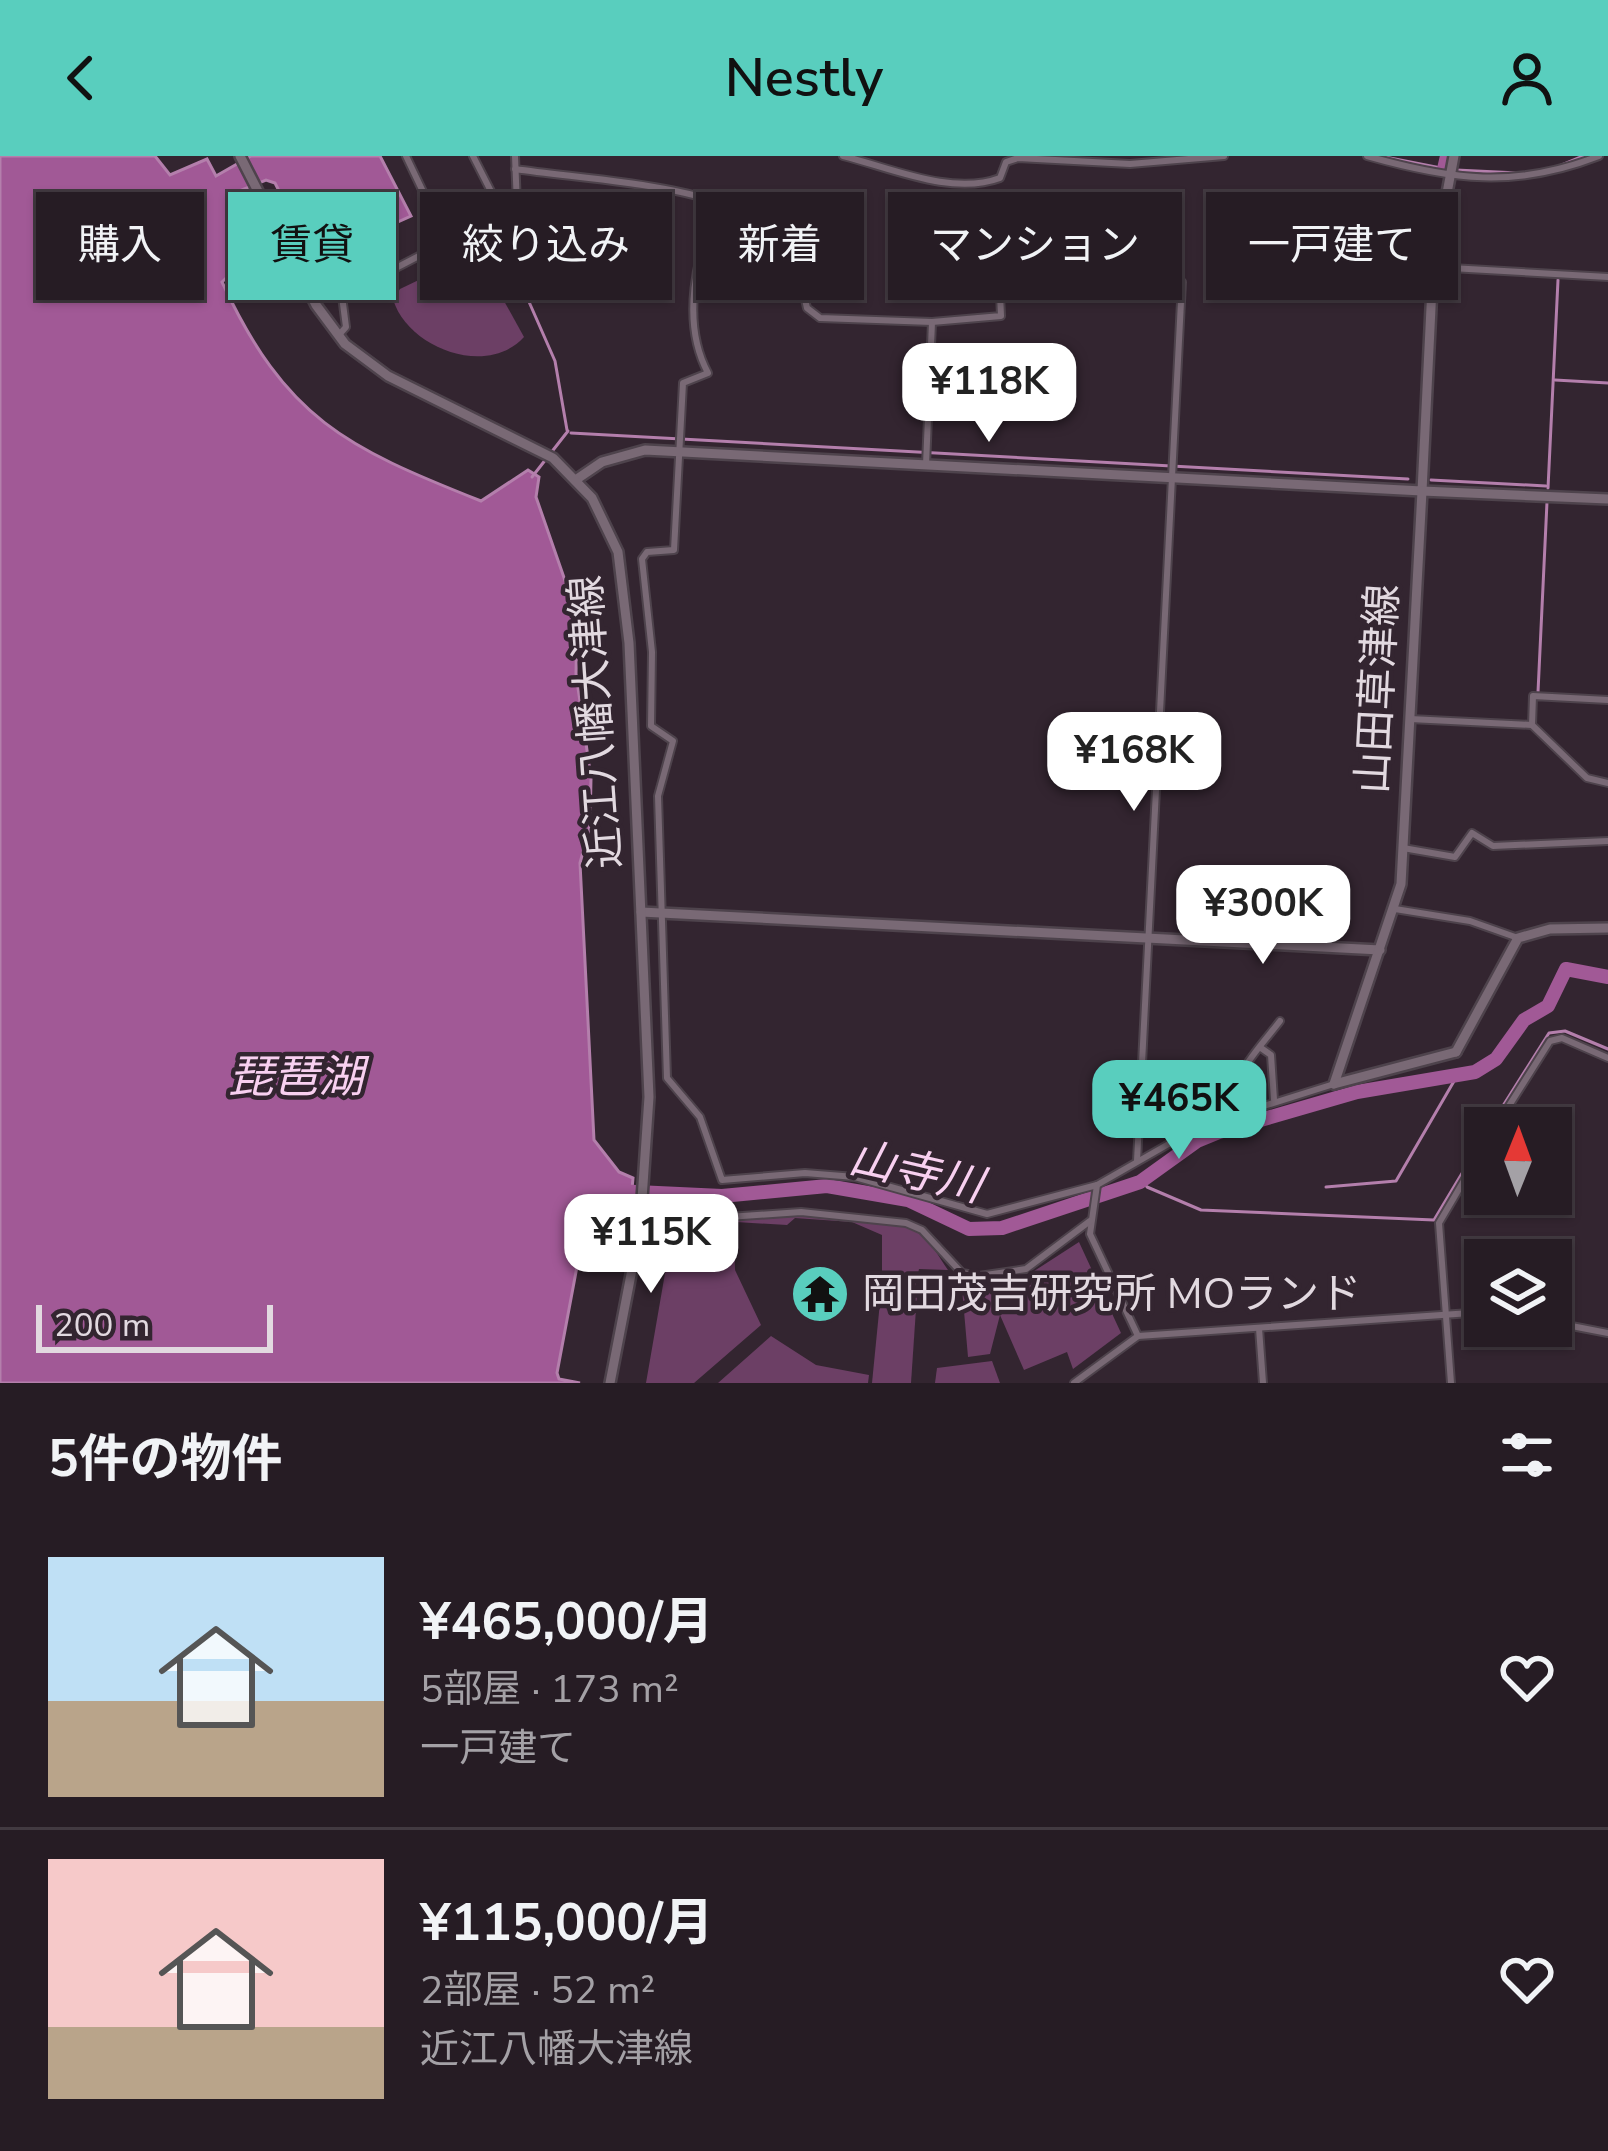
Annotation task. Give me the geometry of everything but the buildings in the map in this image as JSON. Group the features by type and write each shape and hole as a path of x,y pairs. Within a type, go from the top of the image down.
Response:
{"main road":[{"name":"山田草津線","path":"1449,192 1454,156"},
{"name":"近江八幡大津線","path":"241,158 338,336 388,376 549,456 578,479 608,526 625,591 649,1097 640,1228 610,1383"},
{"name":"山田草津線","path":"1334,1084 1395,909 1403,848 1431,300"},
{"path":"578,479 622,454 679,444 1173,470 1422,491 1608,500"},
{"path":"641,912 1380,950"},
{"path":"1334,1084 1456,1052 1518,938 1550,929 1608,928"}],"street":[{"path":"406,156 423,192"},
{"path":"473,156 491,192"},
{"path":"515,156 516,192"},
{"path":"843,156 960,182 1000,178 1009,157 1130,164 1224,156"},
{"path":"1366,156 1453,176 1538,177 1599,156"},
{"path":"515,169 696,199"},
{"path":"338,336 346,327 341,296 420,256"},
{"path":"1458,268 1608,277"},
{"path":"807,300 812,316 932,322 1001,316 999,272 1182,282 1137,1162"},
{"path":"697,300 695,344 708,373 683,383 674,550 646,553 641,560 652,652 650,726 673,741 658,796 667,1078 700,1117 722,1180 805,1173 855,1177 987,1214 1097,1188 1233,1113 1334,1084"},
{"path":"926,457 932,322"},
{"path":"1532,725 1533,696 1608,700"},
{"path":"1410,719 1532,725 1587,778 1608,783"},
{"path":"1403,848 1455,856 1472,833 1493,846 1608,841"},
{"path":"1395,909 1470,922 1518,938"},
{"path":"1233,1113 1230,1102 1238,1081 1280,1021"},
{"path":"1509,1107 1550,1041 1562,1038 1608,1058"},
{"path":"1261,1048 1270,1055 1274,1100"},
{"path":"1451,1383 1438,1223 1464,1180"},
{"path":"1097,1188 1090,1234 1138,1336"},
{"path":"640,1228 684,1232 714,1219 801,1212 906,1222 922,1230 962,1273 979,1276 1026,1269 1090,1221"},
{"path":"1074,1383 1138,1336 1464,1313"},
{"path":"1572,1326 1608,1333"},
{"path":"1259,1328 1263,1383"}],"shaded area":[{"path":"420,279 420,300 504,300 524,337 490,355 450,352 414,331 401,316 393,300 400,289"},
{"path":"790,1217 855,1217 904,1226 926,1239 948,1270 919,1269 915,1288 882,1285 882,1235 852,1222 795,1218 787,1225 736,1222 668,1240 716,1222"},
{"path":"734,1230 735,1270 761,1325 694,1383 646,1383 668,1256"},
{"path":"1079,1242 1121,1333 1073,1369 1067,1352 1024,1370 1000,1315 990,1354 968,1357 961,1277 972,1292 982,1293 991,1285 1028,1275"},
{"path":"881,1292 917,1294 911,1383 872,1383"},
{"path":"771,1336 816,1365 869,1375 868,1383 718,1383"},
{"path":"992,1361 1000,1383 935,1383 937,1368"}],"water":[{"name":"琵琶湖","path":"0,156 155,156 170,175 207,159 216,176 251,156 380,156 411,216 396,223 396,192 280,192 275,183 266,180 228,192 228,276 222,282 228,300 270,366 324,423 356,444 481,501 528,470 539,477 536,497 577,615 576,674 591,778 590,826 580,863 594,1140 619,1172 633,1178 631,1200 589,1214 585,1224 557,1373 559,1379 580,1383 0,1383"}],"waterway":[{"path":"1380,156 1446,169"},
{"path":"1444,169 1447,156"},
{"path":"1557,167 1583,156"},
{"path":"1456,170 1518,173"},
{"path":"1548,488 1558,280"},
{"path":"528,300 555,361 567,430"},
{"path":"1555,380 1608,383"},
{"path":"532,477 568,431"},
{"path":"571,433 1408,479"},
{"path":"1431,480 1546,486"},
{"path":"1538,692 1547,502"},
{"name":"山寺川","path":"615,1191 722,1196 827,1186 908,1200 969,1229 1002,1228 1140,1182 1197,1141 1219,1132 1357,1092 1475,1072 1496,1059 1524,1020 1548,1006 1566,969 1608,977"},
{"path":"1502,1107 1549,1033 1565,1031 1608,1049"},
{"path":"1326,1187 1396,1181 1457,1076"},
{"path":"1142,1180 1147,1187 1201,1210 1434,1220 1464,1170"}],"place":[{"name":"岡田茂吉研究所 MOランド","path":"820,1294"}]}
